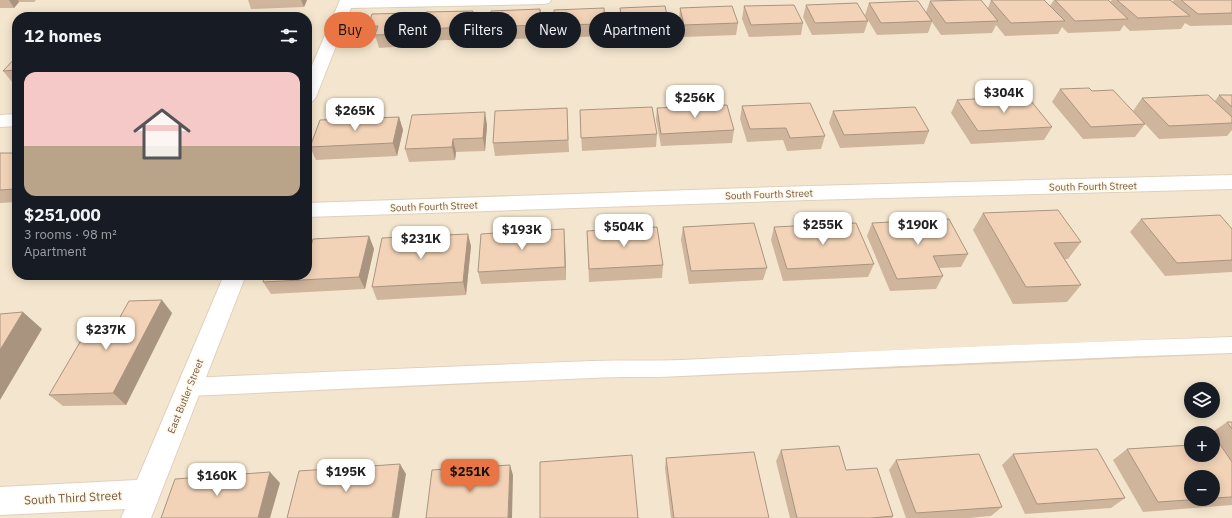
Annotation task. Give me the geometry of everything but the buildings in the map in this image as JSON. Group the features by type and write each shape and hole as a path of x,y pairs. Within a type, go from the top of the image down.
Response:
{"street":[{"path":"312,85 346,2 544,0"},
{"path":"0,121 12,120"},
{"name":"South Fourth Street","path":"312,210 809,193 1232,182"},
{"name":"East Butler Street","path":"141,506 233,280"},
{"name":"South Third Street","path":"0,501 141,506"}],"lane":[{"path":"189,387 596,369 679,368 785,362 925,358 1020,352 1232,345"}],"shaded area":[{"path":"0,0 1232,0 1232,518 0,518"}]}
